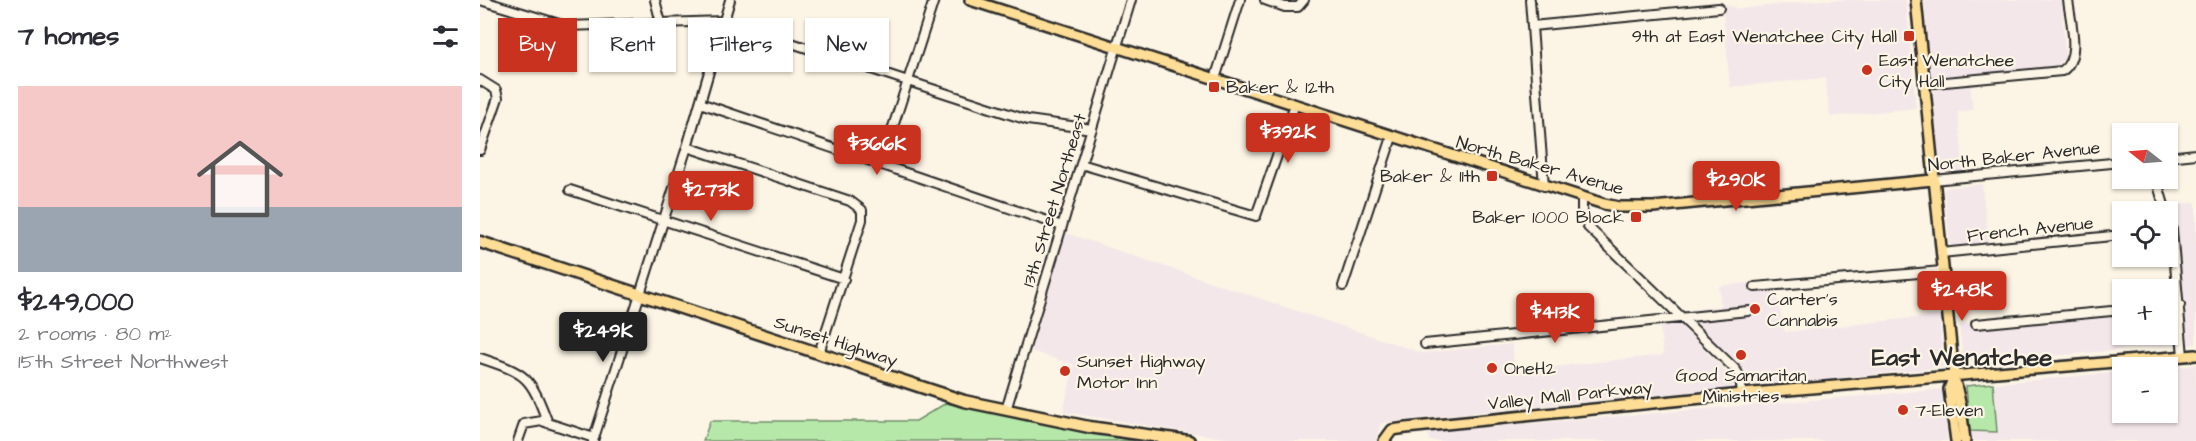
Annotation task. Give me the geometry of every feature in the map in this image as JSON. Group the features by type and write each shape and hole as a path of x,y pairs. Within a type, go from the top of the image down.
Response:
{"highway":[{"name":"Sunset Highway","path":"480,242 964,401 1089,427 1189,441"}],"main road":[{"name":"North Baker Avenue","path":"970,0 1544,186 1618,207 1653,207 1934,180"},
{"path":"1916,0 1942,271 1954,376 1962,407 1965,441"},
{"name":"Valley Mall Parkway","path":"1384,441 1392,430 1406,428 1742,394 2196,355"},
{"path":"1954,376 1949,389 1956,441"}],"street":[{"path":"480,0 566,26 589,25"},
{"path":"654,0 659,18"},
{"path":"725,18 730,0"},
{"path":"882,164 934,0"},
{"name":"13th Street Northeast","path":"1006,410 1131,0"},
{"path":"1215,80 1240,0"},
{"path":"1266,0 1292,8 1298,7 1304,0"},
{"path":"1530,0 1544,186"},
{"path":"1924,84 2062,71 2069,65 2073,46 2068,0"},
{"path":"1532,26 1719,8"},
{"path":"793,44 1028,120 1092,129"},
{"path":"518,441 522,429 529,422 548,423 593,440 709,72"},
{"path":"480,80 495,90 498,98 480,150"},
{"path":"700,103 1062,226"},
{"path":"1081,164 1256,216 1295,104"},
{"path":"1343,286 1392,136"},
{"path":"687,147 850,201 862,210 862,220 819,353"},
{"path":"2178,156 2196,154"},
{"name":"North Baker Avenue","path":"1934,180 2112,163"},
{"path":"570,190 844,279"},
{"path":"1582,197 1582,210 1588,227 1736,370 1740,377 1742,394"},
{"name":"French Avenue","path":"1941,253 2112,236"},
{"path":"2175,267 2183,356"},
{"path":"1755,287 1942,271"},
{"path":"1425,344 1748,311"},
{"path":"1976,324 2112,311"},
{"path":"480,358 525,376 537,394 548,423"}],"shaded area":[{"path":"1821,0 1906,0 1916,108 1830,117 1825,78 1730,87 1722,3 1739,9"},
{"path":"1924,0 2062,0 2065,58 2055,67 1937,79 1931,76"},
{"path":"1970,84 1973,110 1958,112 1964,173 1946,174 1940,168 1933,91 1935,88"},
{"path":"1982,184 1989,244 1954,247 1950,245 1944,192 1946,188"},
{"path":"2196,202 2196,344 2188,345 2178,235 2178,204"},
{"path":"1066,233 1422,353 1512,344 1515,371 1663,355 1659,315 1670,314 1736,382 1733,388 1381,423 1376,441 1244,441 1063,412 1074,365 1031,351"},
{"path":"1773,280 1785,332 1939,315 1944,367 1761,386 1684,311 1721,306 1719,286"},
{"path":"2112,307 2112,345 2177,345 1993,361 1993,358 1963,361 1959,325"},
{"path":"2196,365 2196,441 1971,441 1966,386 2112,373 2112,423 2178,423 2178,367"},
{"path":"1944,389 1947,441 1429,441 1428,432"}],"green space":[{"path":"1993,383 1997,432 1970,431 1966,386"},
{"path":"946,403 1135,441 703,441 710,421 916,421"}],"place":[{"name":"9th at East Wenatchee City Hall","path":"1909,36"},
{"name":"East Wenatchee City Hall","path":"1867,70"},
{"name":"Baker & 12th","path":"1214,87"},
{"name":"Baker & 11th","path":"1492,176"},
{"name":"Baker 1000 Block","path":"1636,217"},
{"name":"Carter's Cannabis","path":"1755,309"},
{"name":"Good Samaritan Ministries","path":"1741,355"},
{"name":"OneH2","path":"1492,368"},
{"name":"Sunset Highway Motor Inn","path":"1065,371"},
{"name":"7-Eleven","path":"1903,410"}],"district":[{"name":"East Wenatchee","path":"1962,357"}]}
